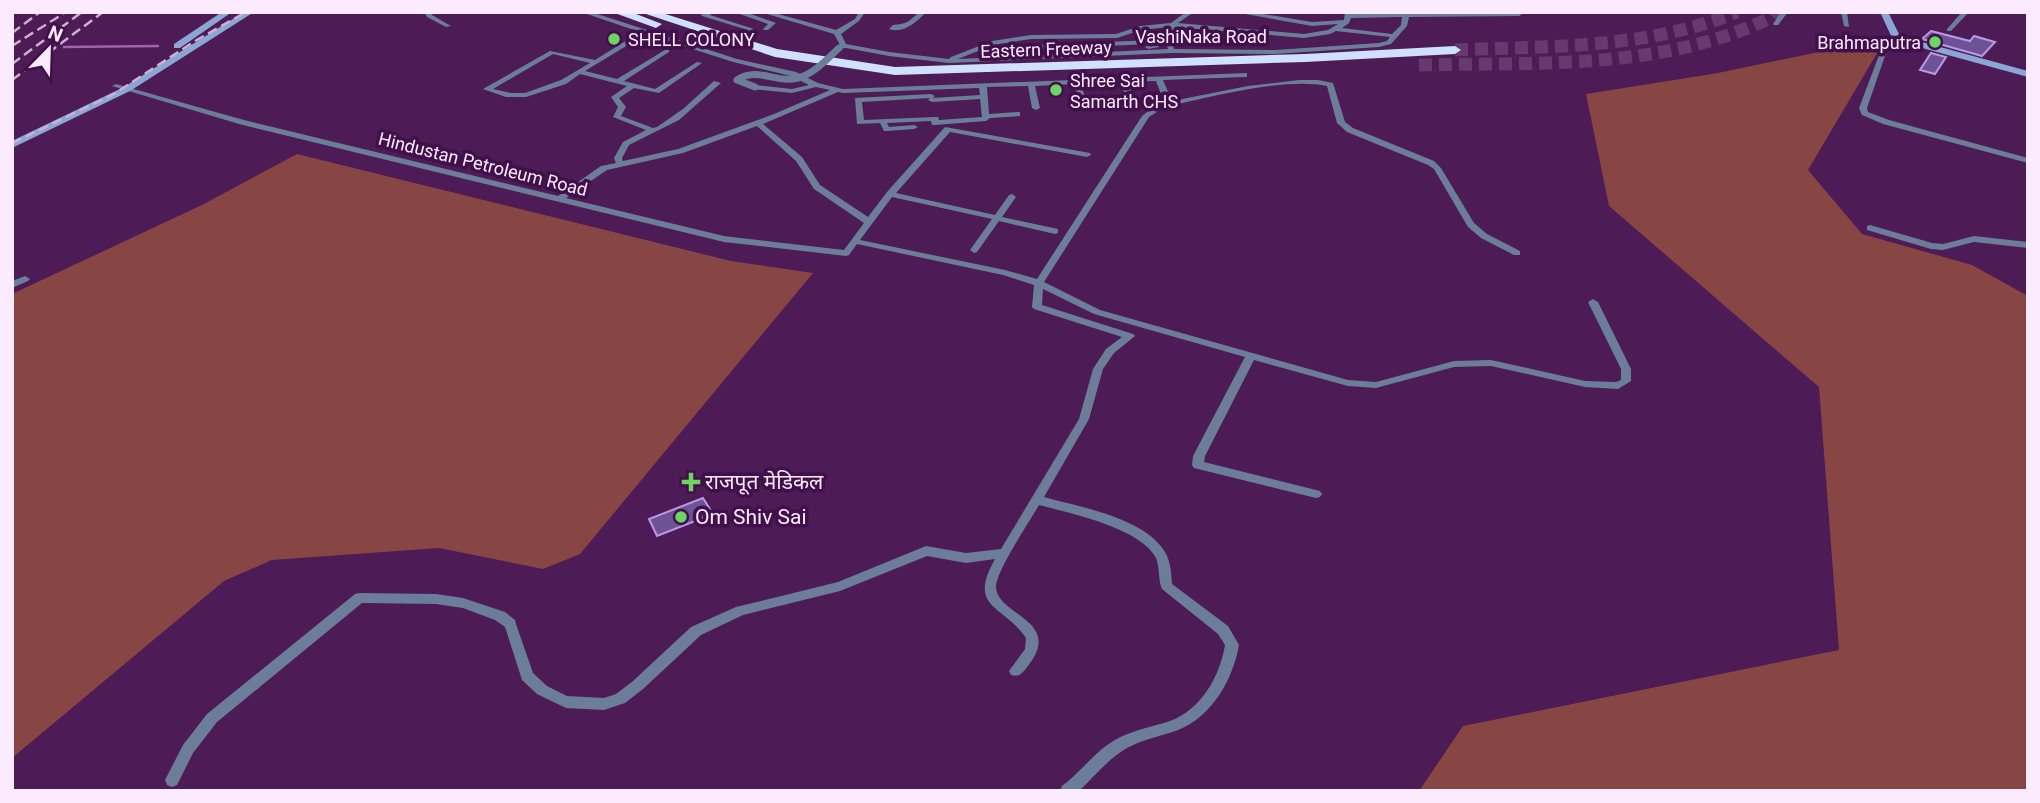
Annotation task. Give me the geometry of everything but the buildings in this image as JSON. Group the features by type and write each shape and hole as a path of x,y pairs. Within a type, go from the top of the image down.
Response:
{"highway":[{"name":"Eastern Freeway","path":"618,12 745,55 848,76 881,79 1419,65"},
{"name":"Eastern Freeway","path":"646,12 775,53 886,70 1291,58 1455,50"}],"main road":[{"path":"12,136 118,89 228,12"},
{"path":"12,145 118,89 250,12"},
{"path":"1884,12 1896,38 2028,74"}],"street":[{"path":"427,12 429,16 448,26"},
{"path":"584,12 735,61 793,74 816,85 836,90 984,91"},
{"path":"710,12 704,15 751,29"},
{"path":"737,12 773,23 766,29"},
{"path":"763,12 837,33"},
{"path":"790,18 798,12"},
{"path":"837,33 857,20 862,12"},
{"path":"902,27 920,18 923,12"},
{"path":"1096,38 1169,47 1167,32 1191,12"},
{"path":"1237,12 1312,24 1348,17 1389,17 1408,13 1520,14"},
{"path":"1776,24 1786,12"},
{"path":"1844,12 1847,26"},
{"path":"1949,30 1966,12"},
{"path":"948,61 1012,38 1117,36 1140,28 1173,25 1304,36 1336,29 1394,36 1406,24 1408,13"},
{"path":"1336,29 1348,17"},
{"path":"596,62 552,52 486,89 511,96 528,95 549,84 563,82 579,72 596,62 645,32"},
{"path":"814,100 792,91 755,87 737,80 743,75 755,73 786,80 798,78 841,47 837,33"},
{"name":"VashiNaka Road","path":"841,47 948,61 1054,51 1169,47 1275,52 1379,46 1389,43 1394,36"},
{"path":"1902,40 1888,45 1884,50 1863,108 1865,113 1886,122 2028,161"},
{"path":"989,49 1054,51 1107,41"},
{"path":"1002,55 984,53 989,49 1016,42"},
{"path":"1124,50 1156,47 1153,43"},
{"path":"619,81 667,51"},
{"path":"579,72 656,91 699,63"},
{"path":"1017,114 987,116 986,119 935,121 933,125 890,129 885,128 883,122 860,123 857,101 1031,85 1159,82 1244,75"},
{"path":"1016,671 1031,651 1034,642 1031,634 996,601 990,590 991,581 1084,419 1098,369 1110,351 1130,336 1037,307 1039,283 1152,109 1171,103 1304,81 1321,81 1330,85 1341,123 1350,130 1423,159 1437,168 1471,225 1484,236 1517,253"},
{"path":"1159,82 1165,94"},
{"path":"633,85 615,97 621,107 617,117 658,130 717,83"},
{"path":"1077,83 1084,108"},
{"path":"1125,83 1131,103"},
{"path":"792,91 816,85"},
{"path":"1031,85 1036,108"},
{"name":"Hindustan Petroleum Road","path":"118,89 242,122 724,239 846,253 855,241"},
{"path":"559,200 604,168 680,151 758,123 836,90"},
{"path":"984,91 987,116"},
{"path":"879,93 931,96"},
{"path":"931,96 935,121"},
{"path":"758,123 799,159 817,187 869,222"},
{"path":"1087,155 948,129 890,194 855,241 1039,283 1097,312 1348,383 1376,385 1454,364 1491,363 1585,384 1618,386 1626,381 1626,369 1593,302"},
{"path":"620,164 618,159 626,145 652,130"},
{"path":"890,194 1055,231"},
{"path":"974,250 1012,197"},
{"path":"1870,228 1931,246 1943,247 1974,239 2028,245"},
{"path":"12,285 25,279"},
{"path":"1251,355 1199,456 1198,465 1316,494"},
{"path":"1037,500 1118,525 1150,541 1161,555 1166,586 1223,630 1232,645 1224,676 1201,706 1182,722 1120,744 1096,761 1067,791"},
{"path":"172,780 188,749 212,718 359,598 436,599 463,603 500,617 510,624 527,676 541,690 566,702 604,704 620,699 638,685 696,631 740,611 840,586 926,551 966,558 1005,553"}],"shaded area":[{"path":"1886,38 1808,170 1862,234 1972,265 2028,296 2028,791 1419,791 1463,726 1839,650 1819,387 1609,206 1586,94 1718,73"},
{"path":"297,154 731,261 813,273 580,554 543,569 439,548 272,560 224,581 12,758 12,294 204,204"}],"waterway":[{"path":"64,47 158,46"}],"tunnel":[{"path":"1455,50 1563,46 1634,39 1703,24 1737,12"},
{"path":"1419,65 1554,63 1643,55 1687,47 1730,34 1772,17 1776,12"}],"railway":[{"path":"12,33 40,12"},
{"path":"12,46 66,12"},
{"path":"12,64 82,12"},
{"path":"12,80 103,12"},
{"path":"12,143 114,94 195,41 246,12"}],"place":[{"name":"SHELL COLONY","path":"614,39"},
{"name":"Brahmaputra","path":"1935,42"},
{"name":"Shree Sai Samarth CHS","path":"1056,90"},
{"name":"राजपूत मेडिकल","path":"691,482"},
{"name":"Om Shiv Sai","path":"681,517"}]}
